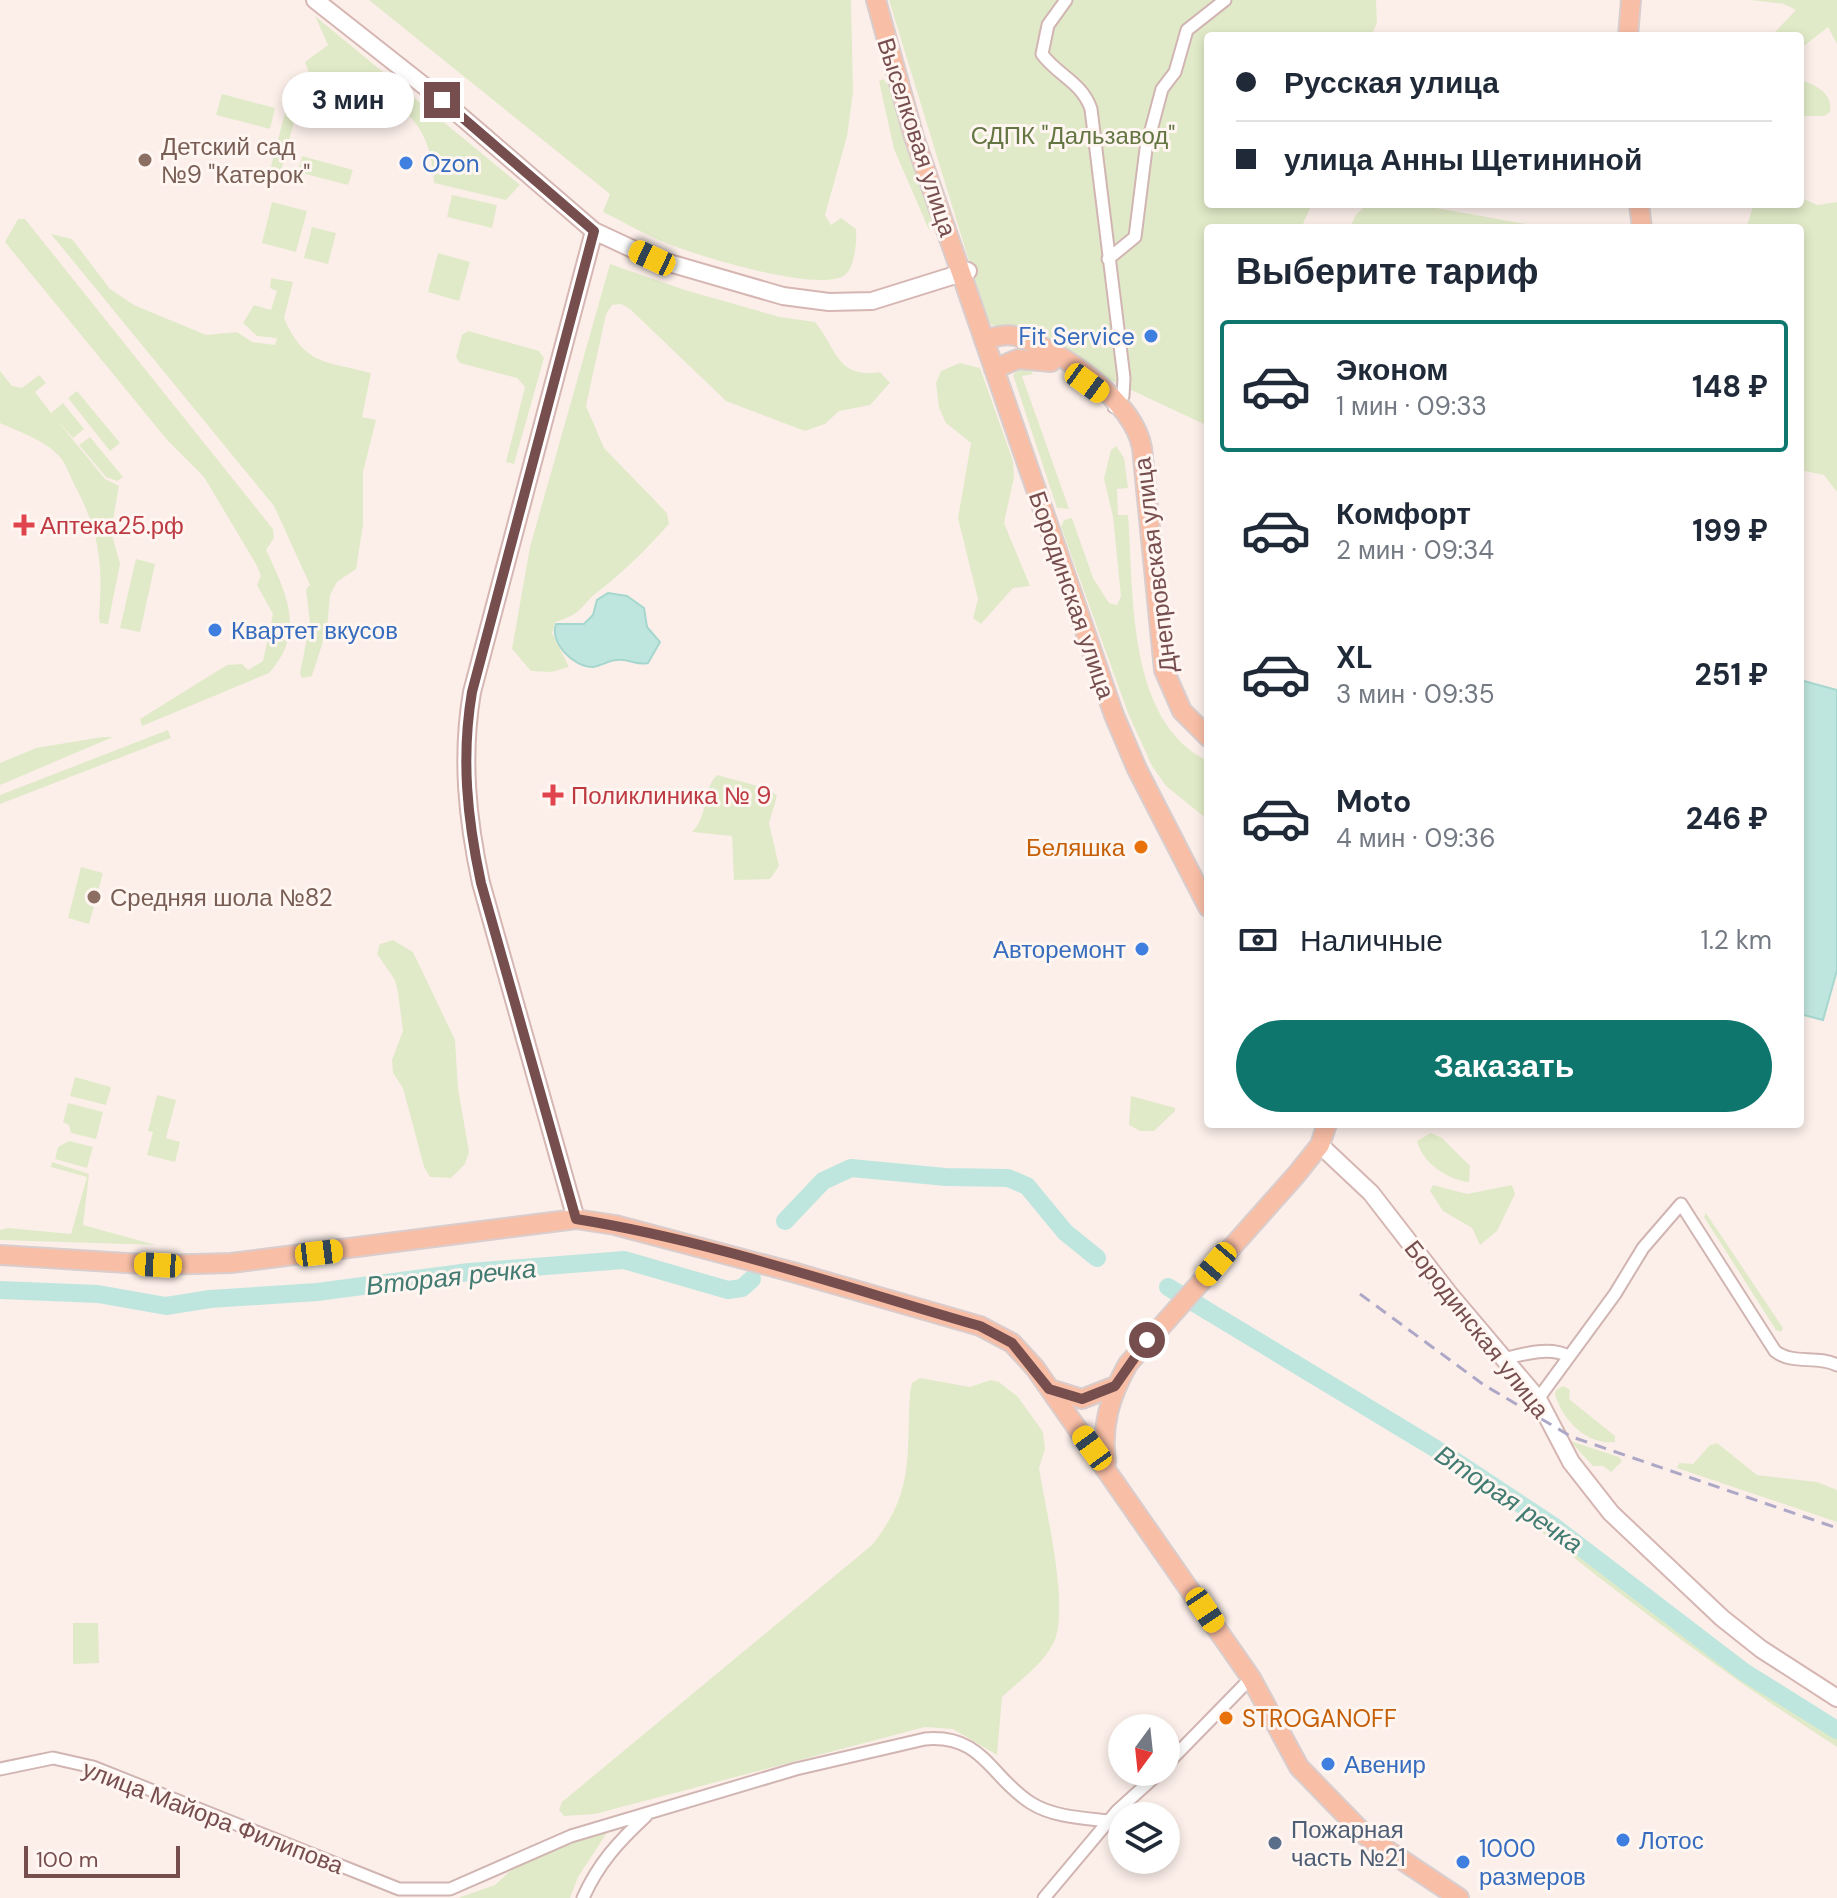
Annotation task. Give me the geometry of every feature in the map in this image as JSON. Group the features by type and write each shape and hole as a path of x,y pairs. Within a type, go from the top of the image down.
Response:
{"main road":[{"path":"315,0 442,100 594,231 691,272 783,296 829,302 872,301 965,272"},
{"name":"Выселковая улица","path":"876,0 898,86 965,272"},
{"name":"Выселковая улица","path":"884,0 920,130 965,272"},
{"path":"1631,32 1633,0"},
{"path":"576,1219 481,883 469,826 465,761 472,692 594,231"},
{"name":"Бородинская улица","path":"965,272 1122,719 1204,886"},
{"name":"Днепровская улица","path":"987,339 1013,336 1077,369 1117,405 1140,440 1164,670 1182,711 1204,733"},
{"name":"Днепровская улица","path":"997,367 1032,357 1054,363 1117,405 1134,450 1155,677 1172,717 1187,736 1204,747"},
{"name":"Бородинская улица","path":"997,367 1114,715 1137,769 1204,899"},
{"path":"1323,1148 1326,1128"},
{"path":"1107,1467 1103,1440 1115,1386 1134,1356 1323,1148 1332,1128"},
{"name":"Бородинская улица","path":"1323,1148 1371,1193 1538,1399 1571,1462 1611,1513 1722,1618 1761,1649 1837,1698"},
{"path":"0,1255 158,1265 231,1263 576,1219 615,1225 980,1326 1012,1343 1107,1467 1251,1678 1289,1753 1327,1797 1385,1850 1459,1898"},
{"path":"1049,1389 1082,1399 1115,1386"}],"street":[{"path":"1066,0 1048,25 1042,54 1078,85 1088,100 1124,378 1117,405"},
{"path":"1108,259 1135,237 1149,138 1162,89 1175,72 1184,36 1225,0"},
{"path":"1538,1399 1619,1290 1643,1248 1681,1204 1775,1351 1788,1358 1819,1358 1837,1365"},
{"path":"1504,1359 1538,1352 1561,1352 1568,1356"},
{"path":"1180,1751 1251,1678"},
{"name":"улица Майора Филипова","path":"0,1769 53,1758 93,1767 228,1824 399,1889 450,1889 571,1836 796,1769 943,1737 975,1750 1031,1803 1046,1811 1108,1821"},
{"path":"1129,1802 1145,1786"},
{"path":"583,1898 596,1870 614,1845 649,1813"},
{"path":"1044,1898 1108,1822"}],"green space":[{"path":"369,0 851,0 853,92 847,136 825,215 831,225 841,218 856,229 851,266 845,275 831,280 809,280 754,270 675,246 603,212 610,194"},
{"name":"СДПК \"Дальзавод\"","path":"889,0 1376,0 1377,23 1373,32 1204,32 1204,208 1310,208 1303,224 1204,224 1204,424 988,323"},
{"path":"1751,0 1837,0 1837,44 1828,27 1804,46 1804,32 1775,32 1796,10 1784,4"},
{"path":"315,16 520,185 506,200 434,183 423,134 412,118 379,97 311,79 305,62 328,45"},
{"path":"295,75 303,87 281,172 268,178"},
{"path":"883,79 897,103 911,146 932,222 929,230 894,149 879,81"},
{"path":"1804,82 1817,87 1829,100 1830,112 1824,116 1804,116"},
{"path":"222,94 275,108 270,129 216,115"},
{"path":"302,156 353,170 348,185 298,172"},
{"path":"452,195 497,205 492,228 447,217"},
{"path":"1804,199 1817,205 1837,202 1837,492 1824,475 1804,471 1804,224 1747,224 1753,208 1804,208"},
{"path":"272,202 307,211 296,252 262,243"},
{"path":"1363,208 1436,208 1526,224 1352,224"},
{"path":"18,219 25,219 273,529 274,538 266,550 286,597 290,628 280,658 269,673 142,726 140,719 227,665 242,664 248,670 263,661 273,614 257,585 261,576 256,564 204,477 168,441 5,242"},
{"path":"312,227 336,233 328,264 304,258"},
{"path":"51,234 72,239 110,289 134,305 206,335 237,332 252,342 275,345 277,338 257,336 243,323 254,305 271,310 277,291 270,288 271,278 293,282 284,318 300,345 318,359 371,373 362,417 376,420 363,472 363,525 356,569 337,582 330,595 327,629 312,676 302,678 300,673 310,623 306,589 310,585 274,506"},
{"path":"438,253 470,262 459,301 428,292"},
{"path":"610,264 685,290 780,317 815,322 846,366 865,373 880,372 890,383 870,405 839,411 825,424 805,431 726,401 630,309 621,304 612,305 606,314 586,406 604,448 667,513 669,524 577,612 555,622 552,633 569,667 551,672 531,671 512,649 530,547"},
{"path":"468,331 539,351 544,358 514,464 506,462 525,387 517,378 460,363 456,357 462,335"},
{"path":"960,363 980,368 1013,461 1014,477 1004,523 1030,586 1013,588 981,624 973,618 978,599 958,518 971,443 946,423 939,408 936,383 941,371"},
{"path":"1021,367 1030,369 1033,374 1022,376 1069,509 1057,508 1013,375"},
{"path":"0,371 12,386 22,388 39,375 46,383 35,392 51,413 63,403 84,429 73,438 56,419 105,479 119,486 111,531 120,564 108,624 100,623 98,549 83,501 64,463 54,451 0,423"},
{"path":"77,391 120,443 110,451 68,398"},
{"path":"90,437 123,477 117,481 106,477 79,445"},
{"path":"1116,446 1124,458 1128,488 1117,489 1118,515 1128,515 1134,616 1148,686 1162,717 1181,742 1204,758 1204,817 1166,786 1152,766 1128,713 1061,527 1064,520 1072,518 1093,578 1109,603 1117,605 1121,596 1113,517 1104,478 1111,450"},
{"path":"136,559 155,564 140,632 120,628"},
{"path":"168,730 171,738 0,804 0,795"},
{"path":"113,737 0,785 0,763 36,748"},
{"path":"717,775 769,789 777,796 769,823 779,866 770,879 734,880 732,836 692,832 701,818"},
{"path":"81,867 103,873 89,924 68,918"},
{"path":"393,940 413,952 455,1040 458,1088 469,1152 465,1164 451,1178 430,1177 424,1167 403,1088 393,1073 392,1060 403,1031 398,993 395,980 377,954 380,944"},
{"path":"75,1077 111,1087 106,1105 70,1096"},
{"path":"157,1095 176,1100 166,1138 180,1142 175,1162 147,1155 153,1132 148,1131"},
{"path":"1131,1096 1175,1108 1175,1111 1154,1131 1140,1131 1129,1125"},
{"path":"68,1103 103,1112 96,1139 71,1133 69,1125 63,1122"},
{"path":"1431,1133 1442,1138 1470,1166 1469,1182 1444,1174 1424,1156 1417,1141"},
{"path":"69,1141 93,1147 87,1168 55,1159 58,1147"},
{"path":"52,1162 89,1174 83,1225 156,1245 0,1240 0,1230 8,1228 71,1234 87,1177 51,1167"},
{"path":"1433,1185 1467,1194 1512,1185 1515,1194 1497,1231 1480,1245 1472,1228 1443,1211 1430,1191"},
{"path":"1706,1213 1783,1328 1781,1332 1776,1330 1704,1217"},
{"path":"920,1378 970,1387 991,1380 999,1382 1018,1397 1043,1432 1045,1449 1039,1468 1058,1584 1058,1629 1043,1659 1002,1697 997,1755 953,1729 925,1727 595,1814 564,1816 559,1810 562,1802 872,1545 896,1508 902,1490 908,1455 910,1393 912,1383"},
{"path":"1563,1386 1570,1390 1569,1399 1615,1436 1615,1442 1604,1442 1585,1435 1570,1422 1555,1395 1556,1390"},
{"path":"1570,1441 1619,1457 1622,1461 1611,1472 1603,1466 1593,1466"},
{"path":"1717,1443 1757,1475 1817,1482 1837,1490 1837,1522 1677,1468 1679,1463 1693,1464 1710,1445"},
{"path":"1516,1505 1739,1675 1837,1737 1837,1747 1711,1662 1630,1601 1511,1507"},
{"path":"73,1623 98,1623 99,1663 73,1664"},
{"path":"603,1829 608,1831 578,1877 570,1898 458,1898 495,1885 524,1858"}],"water":[{"path":"608,593 627,596 644,608 647,627 660,642 648,663 621,660 585,666 559,646 556,624 584,624 593,615 597,600"},
{"path":"1804,681 1837,690 1837,970 1823,1020 1804,1015"}],"waterway":[{"name":"Вторая речка","path":"785,1221 823,1181 851,1168 946,1177 1008,1178 1027,1186 1065,1232 1097,1258"},
{"name":"Вторая речка","path":"0,1290 98,1294 166,1306 210,1299 317,1292 469,1272 624,1260 728,1290 742,1288 752,1279"},
{"name":"Вторая речка","path":"1168,1287 1446,1455 1552,1525 1744,1672 1837,1730"}],"railway":[{"path":"1360,1294 1484,1385 1572,1437 1837,1528"}],"place":[{"name":"Детский сад №9 \"Катерок\"","path":"145,160"},
{"name":"Ozon","path":"406,163"},
{"name":"Fit Service","path":"1151,336"},
{"name":"Аптека25.рф","path":"24,525"},
{"name":"Квартет вкусов","path":"215,630"},
{"name":"Поликлиника № 9","path":"553,795"},
{"name":"Беляшка","path":"1141,847"},
{"name":"Средняя шола №82","path":"94,897"},
{"name":"Авторемонт","path":"1142,949"},
{"name":"STROGANOFF","path":"1226,1718"},
{"name":"Авенир","path":"1328,1764"},
{"name":"Лотос","path":"1623,1840"},
{"name":"Пожарная часть №21","path":"1275,1843"},
{"name":"1000 размеров","path":"1463,1862"}],"route":[{"path":"442,100 594,231 472,692 465,761 469,826 481,883 576,1219 615,1225 980,1326 1012,1343 1049,1389 1066,1396 1082,1399 1115,1386 1147,1340"}]}
